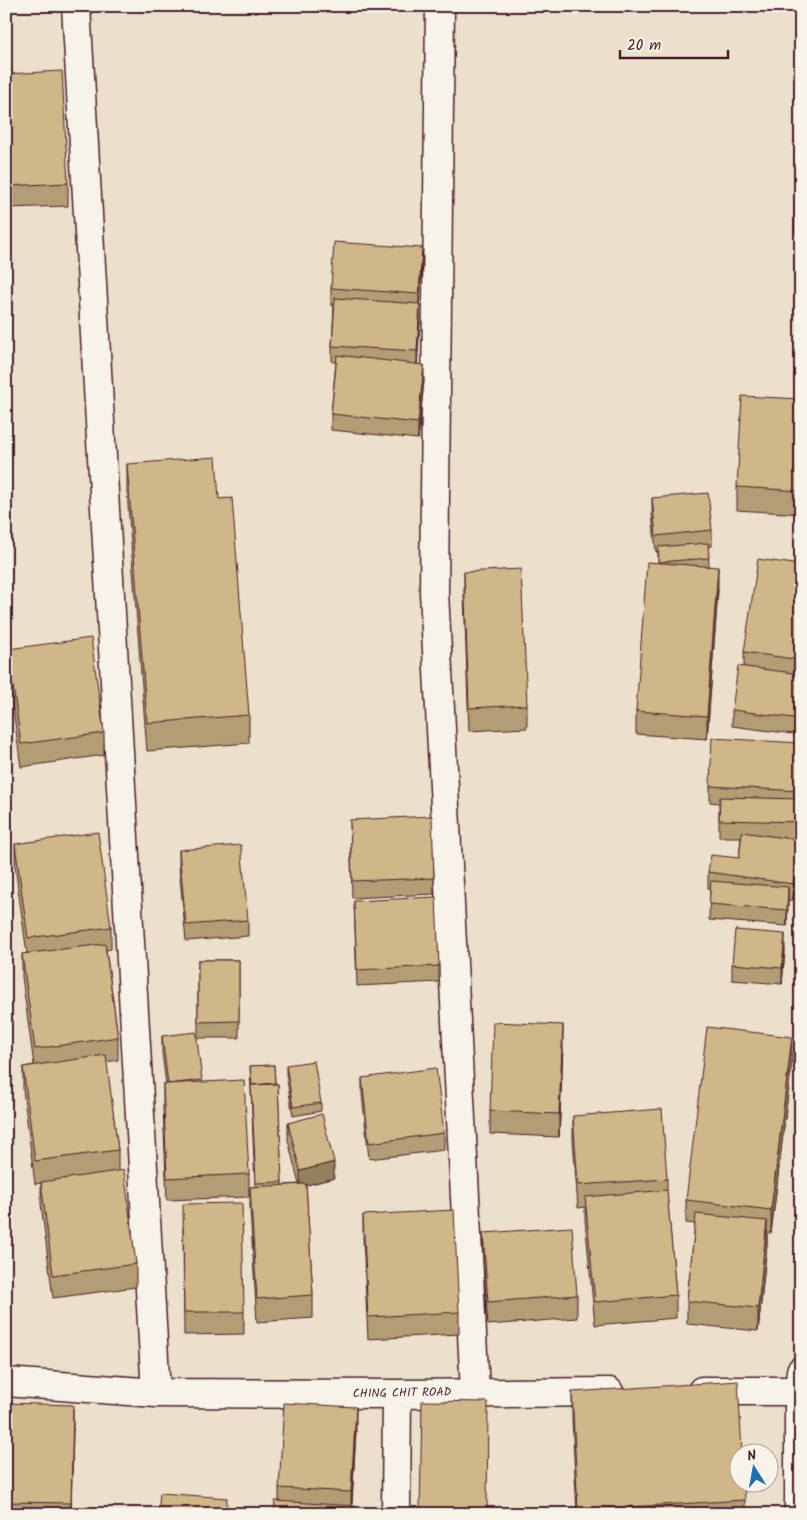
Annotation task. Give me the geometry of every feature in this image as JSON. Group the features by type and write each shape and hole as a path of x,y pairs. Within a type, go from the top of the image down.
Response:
{"street":[{"path":"76,6 156,1393"},
{"path":"440,6 434,592 475,1392"},
{"name":"CHING CHIT ROAD","path":"6,1382 156,1393 397,1394 632,1392"},
{"path":"681,1391 800,1384 799,1514"},
{"path":"396,1514 397,1394"}],"building":[{"path":"62,71 68,183 6,186 6,74"},
{"path":"801,160 801,212 795,211"},
{"path":"334,242 422,248 419,294 331,288"},
{"path":"335,298 420,304 417,351 332,346"},
{"path":"337,355 424,365 418,423 331,414"},
{"path":"742,396 801,399 801,491 737,487"},
{"path":"216,457 219,499 232,498 249,715 147,723 127,464"},
{"path":"708,493 712,530 656,536 652,498"},
{"path":"708,543 709,558 659,562 658,547"},
{"path":"758,559 801,565 801,660 744,652"},
{"path":"647,562 718,567 707,716 636,711"},
{"path":"521,569 527,705 469,708 464,572"},
{"path":"91,638 104,733 21,744 8,649"},
{"path":"738,666 801,674 801,719 732,710"},
{"path":"712,738 801,743 801,791 710,786"},
{"path":"720,797 801,799 801,822 719,820"},
{"path":"432,816 434,878 352,881 350,820"},
{"path":"98,832 111,927 28,938 15,844"},
{"path":"742,832 799,840 793,884 708,872 711,855 739,858"},
{"path":"241,845 248,920 186,925 179,850"},
{"path":"711,881 788,887 787,910 709,904"},
{"path":"436,897 439,966 357,970 354,901"},
{"path":"735,930 785,934 782,968 732,964"},
{"path":"105,944 118,1037 35,1049 22,954"},
{"path":"198,960 239,960 239,1021 198,1022"},
{"path":"493,1022 563,1025 559,1114 490,1111"},
{"path":"707,1027 792,1037 771,1210 686,1200"},
{"path":"196,1032 202,1080 168,1084 162,1036"},
{"path":"106,1055 118,1150 35,1161 23,1067"},
{"path":"314,1061 321,1103 293,1107 286,1065"},
{"path":"274,1065 275,1083 252,1085 250,1066"},
{"path":"436,1068 444,1133 369,1143 362,1078"},
{"path":"244,1080 249,1174 167,1178 163,1084"},
{"path":"278,1084 282,1182 256,1183 251,1085"},
{"path":"662,1109 667,1179 578,1185 573,1116"},
{"path":"322,1114 334,1162 300,1171 288,1123"},
{"path":"124,1170 136,1264 53,1275 41,1182"},
{"path":"306,1184 313,1295 257,1299 250,1187"},
{"path":"667,1190 676,1295 595,1302 585,1197"},
{"path":"242,1203 244,1312 184,1312 183,1204"},
{"path":"454,1210 459,1312 368,1317 363,1215"},
{"path":"696,1214 767,1221 758,1308 687,1301"},
{"path":"572,1227 577,1295 488,1302 483,1233"},
{"path":"738,1381 741,1442 730,1442 730,1492 745,1492 745,1500 578,1510 572,1392"},
{"path":"422,1401 488,1402 487,1514 420,1514"},
{"path":"6,1403 73,1405 71,1503 6,1502"},
{"path":"284,1403 356,1407 351,1492 279,1488"},
{"path":"160,1493 227,1498 226,1514 158,1514"},
{"path":"275,1501 355,1506 354,1514 274,1514"},
{"path":"6,1511 53,1512 53,1514 6,1514"}]}
